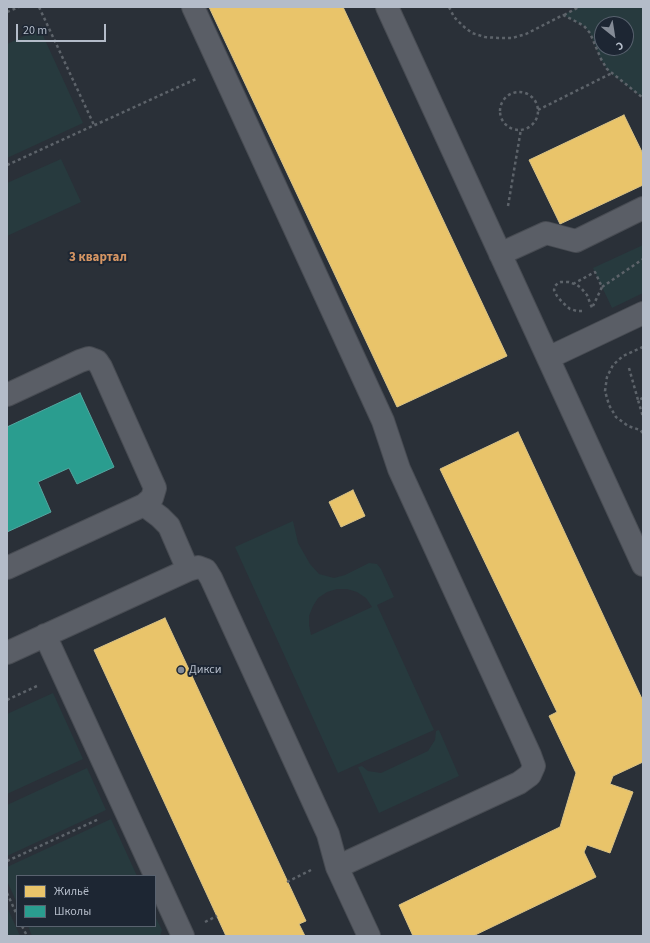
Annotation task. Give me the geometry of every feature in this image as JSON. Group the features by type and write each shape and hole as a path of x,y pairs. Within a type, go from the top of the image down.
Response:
{"lane":[{"path":"193,7 383,421 399,469 534,766 530,775 519,783 337,867"},
{"path":"387,7 643,565"},
{"path":"500,254 546,233 576,241 643,208"},
{"path":"548,358 643,314"},
{"path":"7,395 80,361 89,358 97,361 155,488 152,498 144,505 7,568"},
{"path":"144,505 169,526 188,570"},
{"path":"7,653 188,570 198,567 206,570 328,834 337,867 368,936"},
{"path":"45,635 155,875"},
{"path":"156,877 183,936"}],"path":[{"path":"7,12 19,7"},
{"path":"39,7 94,125"},
{"path":"449,7 454,17 472,33 485,37 498,38 512,38 526,34 579,7"},
{"path":"563,15 584,26 590,33 601,59 612,73 643,98"},
{"path":"7,165 220,67"},
{"path":"538,110 612,73"},
{"path":"516,92 522,92 528,95 534,100 538,110 533,124 524,129 511,128 506,124 500,114 500,107 503,101 516,92"},
{"path":"508,207 521,129"},
{"path":"604,332 592,308 587,294 581,288 564,282 558,283 555,286 554,290 559,300 567,307 577,311 586,310 592,308 602,287 643,259"},
{"path":"573,284 595,272 602,287"},
{"path":"643,347 623,356 613,365 607,377 606,391 609,405 616,416 628,426 640,430 643,433"},
{"path":"629,368 643,417"},
{"path":"638,400 643,398"},
{"path":"7,700 63,674"},
{"path":"7,861 124,807"},
{"path":"7,893 16,913"},
{"path":"22,927 27,936"}],"green space":[{"path":"579,7 643,7 643,98 613,75 607,69 600,56 634,56 634,16 594,16 594,42 590,33 584,26 563,15"},
{"path":"40,29 83,123 7,158 7,44"},
{"path":"61,159 81,202 7,236 7,183"},
{"path":"643,245 643,293 612,308 593,268"},
{"path":"293,521 298,543 310,564 319,574 334,578 345,575 369,563 377,564 381,569 394,597 377,605 434,730 338,773 235,547","holes":["337,589 347,589 357,592 366,598 372,607 311,635 309,616 318,598 327,592"]},
{"path":"53,693 83,759 7,794 7,714"},
{"path":"439,730 459,776 379,813 358,767 362,766 368,771 381,773 428,751 435,740 436,731"},
{"path":"87,768 106,810 7,856 7,805"},
{"path":"111,819 137,875 16,875 16,901 7,881 7,867"},
{"path":"7,907 20,936 7,936"},
{"path":"156,918 162,930 160,936 32,936 28,927 156,927"}],"building: Жильё":[{"path":"209,7 343,7 507,356 397,407"},
{"path":"624,115 643,154 643,185 560,224 529,160"},
{"path":"518,432 643,701 643,762 613,776 610,784 633,792 610,853 587,845 584,852 596,877 473,936 413,936 399,905 560,827 576,773 549,716 557,712 440,469"},
{"path":"353,490 365,516 341,527 329,502"},
{"path":"165,618 306,921 299,924 305,936 226,936 94,650"}],"building: Школы":[{"path":"80,393 114,467 77,484 69,468 38,482 51,512 7,532 7,427"}],"place":[{"name":"Дикси","path":"181,670"}],"district":[{"name":"3 квартал","path":"98,258"}]}
